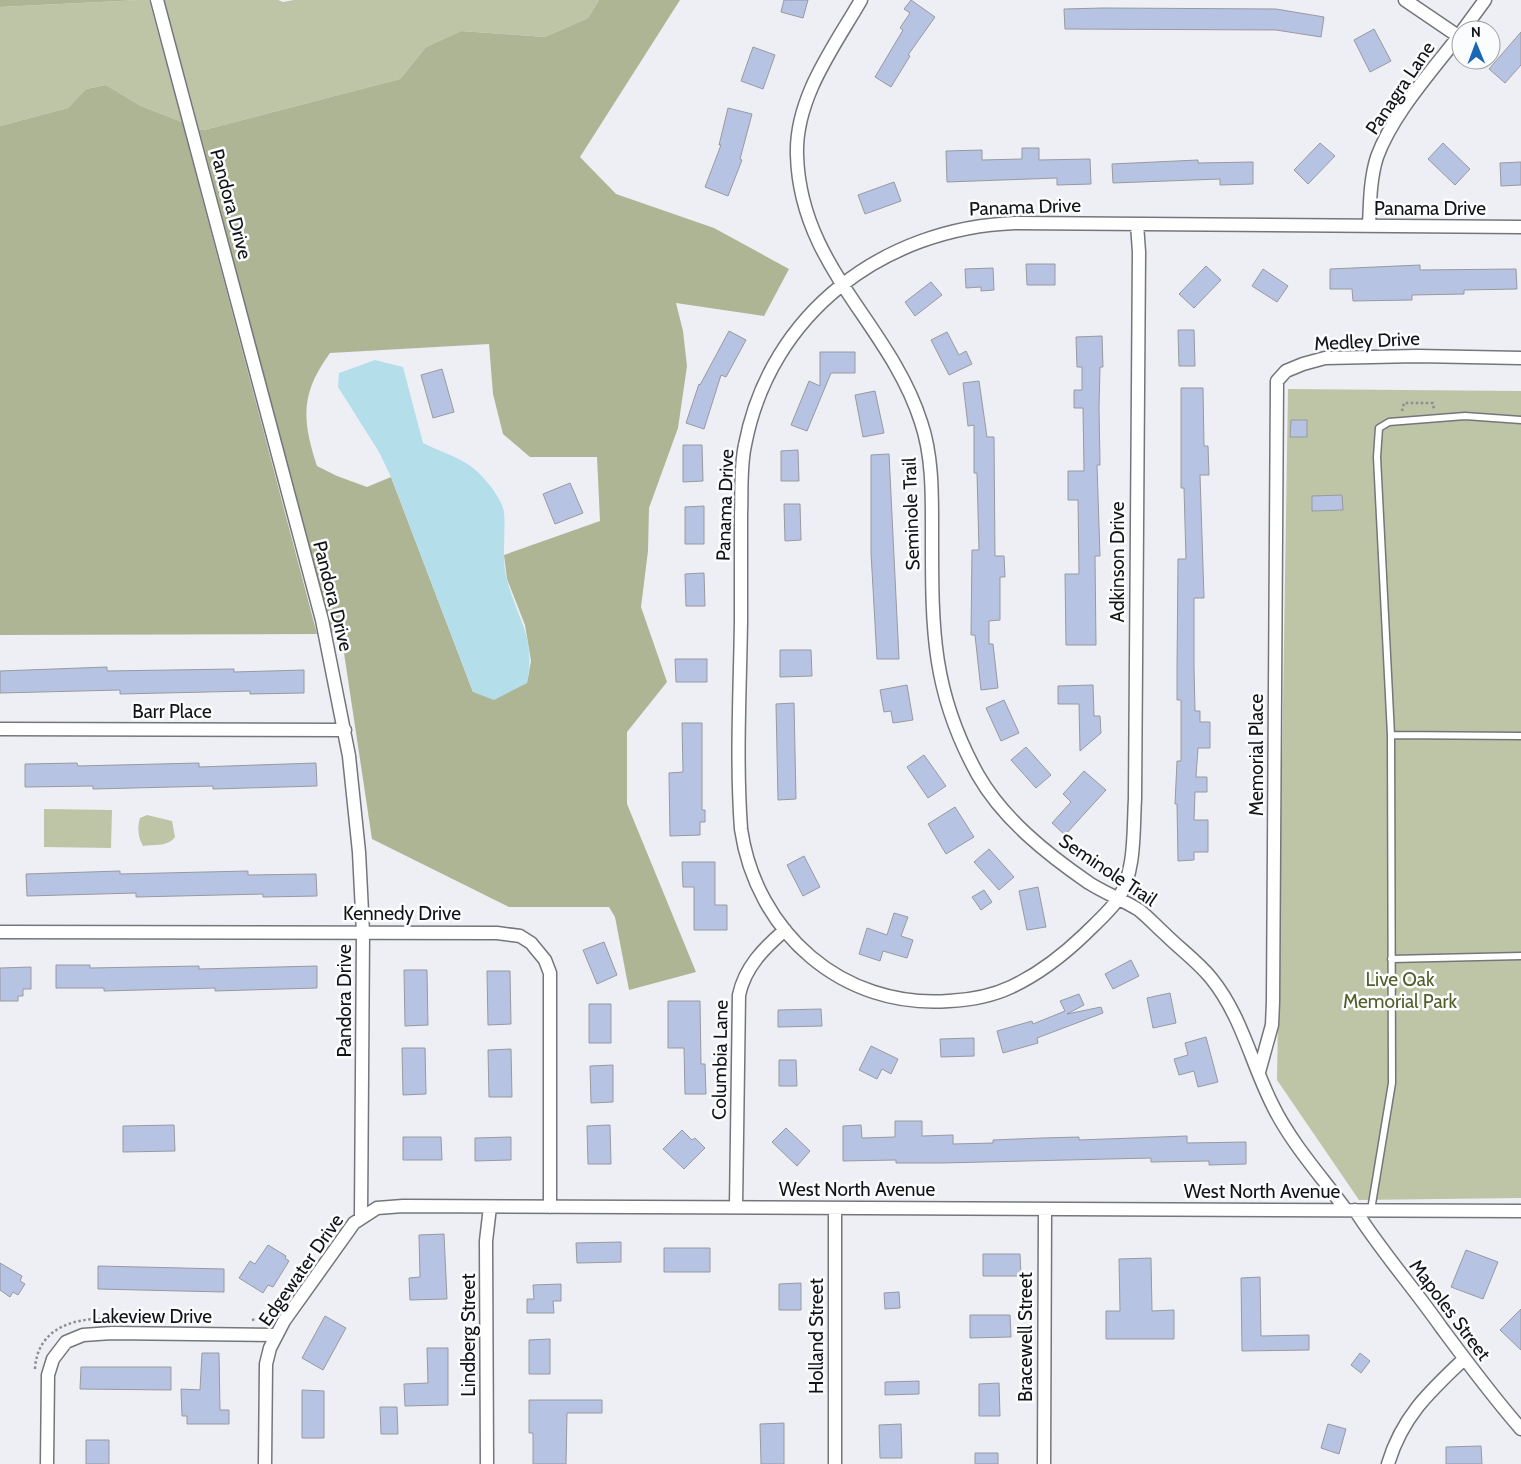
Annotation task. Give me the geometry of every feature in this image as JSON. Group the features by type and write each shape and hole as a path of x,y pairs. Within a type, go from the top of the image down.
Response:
{"street":[{"name":"Pandora Drive","path":"157,0 319,611 345,730 359,852 363,932 362,1217"},
{"path":"841,284 822,251 802,194 798,172 797,143 806,104 822,66 861,0"},
{"path":"1405,0 1451,27"},
{"name":"Panagra Lane","path":"1470,20 1485,0"},
{"name":"Panagra Lane","path":"1369,226 1372,182 1377,158 1391,128 1451,47"},
{"name":"Panama Drive","path":"1118,899 1065,954 1041,971 1003,991 957,1000 920,1002 890,997 859,986 824,967 804,952 786,930 754,882 741,828 743,457 755,405 767,373 796,328 841,284 897,251 921,240 963,228 1015,223 1521,227"},
{"name":"Adkinson Drive","path":"1118,899 1128,874 1135,799 1139,252 1137,224"},
{"name":"Seminole Trail","path":"841,284 901,372 923,427 930,462 934,640 941,686 957,734 979,778 1019,827 1091,884 1148,918 1210,978 1240,1026 1276,1112 1351,1210"},
{"name":"Medley Drive","path":"1276,437 1277,381 1286,371 1303,364 1335,358 1417,356 1521,358"},
{"name":"Memorial Place","path":"1259,1072 1272,1025 1273,1002 1276,437"},
{"name":"Barr Place","path":"0,729 345,730"},
{"name":"Columbia Lane","path":"736,1207 739,995 742,984 756,958 786,930"},
{"name":"Kennedy Drive","path":"0,932 363,932 513,935 531,943 545,960 550,973 550,1207"},
{"name":"West North Avenue","path":"362,1217 377,1208 403,1206 1521,1211"},
{"name":"Lindberg Street","path":"487,1464 486,1241 490,1207"},
{"name":"Holland Street","path":"835,1208 835,1464"},
{"name":"Bracewell Street","path":"1044,1464 1045,1209"},
{"name":"Mapoles Street","path":"1351,1210 1441,1326 1464,1359 1521,1429"},
{"name":"Edgewater Drive","path":"265,1464 266,1364 276,1335 354,1222 362,1217"},
{"name":"Lakeview Drive","path":"47,1464 48,1375 53,1359 66,1342 83,1335 112,1333 276,1335"},
{"path":"1388,1464 1395,1441 1411,1413 1430,1391 1464,1359"}],"lane":[{"path":"1371,1210 1392,1083 1391,734 1377,457 1378,428 1389,422 1465,416 1521,420"},
{"path":"1391,734 1521,736"},
{"path":"1391,959 1521,956"}],"path":[{"path":"1402,421 1404,403 1433,403 1434,419"}],"green space":[{"path":"0,0 140,0 0,7"},
{"path":"149,0 182,122 141,106 106,85 86,89 68,108 0,126 0,7"},
{"path":"164,0 278,0 283,2 294,0 599,0 588,18 545,37 461,31 426,47 400,79 204,130 199,129"},
{"path":"599,0 680,0 580,157 616,194 714,228 789,269 764,316 676,303 683,331 687,366 678,428 649,508 648,551 641,607 667,682 627,732 627,804 696,972 629,990 615,917 609,907 509,907 372,839 341,633 332,633 199,129 204,130 400,79 426,47 461,31 545,37 588,18","holes":["489,344 493,394 503,434 530,457 597,457 600,521 504,555 507,579 525,625 531,661 527,683 473,692 391,477 367,487 317,466 308,435 307,408 313,381 330,353"]},
{"path":"106,85 141,106 182,122 317,634 0,635 0,126 68,108 86,89"},
{"name":"Live Oak Memorial Park","path":"1288,389 1521,391 1521,1198 1359,1200 1277,1080"},
{"path":"44,809 112,810 111,848 44,847"},
{"path":"147,815 172,821 175,837 165,844 143,846 138,826 140,818"}],"water":[{"path":"375,360 403,367 423,443 458,458 473,468 492,488 503,509 505,572 528,641 529,667 527,683 494,700 473,692 391,477 379,452 338,387 339,373"}],"building":[{"path":"784,0 808,0 803,18 781,12"},
{"path":"911,0 935,17 908,55 910,56 891,87 875,77 903,30 900,28 910,13 904,9"},
{"path":"1064,9 1276,9 1324,17 1321,37 1276,30 1065,29"},
{"path":"1374,29 1391,61 1370,72 1354,40"},
{"path":"1521,32 1521,65 1505,83 1490,70 1501,70 1501,55"},
{"path":"753,47 775,55 763,89 741,81"},
{"path":"728,108 752,114 740,159 742,160 728,196 705,187 721,145 719,145"},
{"path":"1320,143 1335,156 1308,184 1294,170"},
{"path":"1443,143 1470,169 1455,185 1428,159"},
{"path":"1022,148 1039,148 1039,160 1090,159 1091,184 1057,185 1057,178 947,182 946,151 982,150 982,160 1022,159"},
{"path":"1198,160 1198,163 1253,162 1253,184 1220,185 1220,179 1113,183 1112,164"},
{"path":"1521,162 1521,185 1501,186 1500,163"},
{"path":"894,182 901,201 865,214 858,195"},
{"path":"1026,264 1055,264 1055,285 1027,285"},
{"path":"1420,265 1420,270 1516,269 1517,289 1464,290 1464,294 1412,295 1412,300 1353,301 1352,289 1330,289 1330,269"},
{"path":"1206,266 1221,280 1194,308 1179,294"},
{"path":"993,268 994,290 981,291 981,287 966,288 965,269"},
{"path":"1263,269 1288,286 1277,302 1252,286"},
{"path":"931,282 942,295 915,316 905,302"},
{"path":"1178,330 1194,330 1195,366 1179,366"},
{"path":"729,331 746,340 726,377 721,375 704,429 686,423 699,384"},
{"path":"947,332 959,355 966,351 972,364 949,375 931,340"},
{"path":"1102,336 1103,367 1100,367 1099,408 1100,465 1097,465 1100,556 1095,556 1096,645 1066,645 1065,574 1079,574 1078,500 1068,500 1068,471 1084,471 1083,408 1074,408 1074,390 1082,390 1082,367 1077,367 1076,337"},
{"path":"820,352 855,352 855,373 831,373 807,431 791,425 809,381 820,386"},
{"path":"442,369 454,412 433,418 421,375"},
{"path":"979,381 987,437 994,437 995,556 1004,556 1005,577 1000,577 1000,620 989,621 989,644 993,644 998,688 981,690 975,635 971,635 972,550 979,550 977,473 974,473 974,425 968,426 963,383"},
{"path":"1181,388 1203,388 1204,446 1208,446 1209,475 1200,475 1204,598 1194,598 1194,667 1195,711 1200,711 1200,722 1210,722 1210,748 1198,748 1196,777 1207,777 1207,792 1195,792 1194,820 1208,820 1208,852 1194,852 1194,860 1178,861 1177,804 1175,804 1177,761 1181,761 1181,700 1177,700 1178,559 1186,559 1184,488 1181,488"},
{"path":"875,391 884,433 863,437 855,395"},
{"path":"1291,420 1307,420 1307,437 1290,437"},
{"path":"683,445 702,445 703,481 683,482"},
{"path":"798,450 799,481 781,481 781,451"},
{"path":"889,454 899,659 877,659 871,553 871,455"},
{"path":"570,483 583,513 555,524 543,494"},
{"path":"1342,495 1343,510 1312,511 1312,496"},
{"path":"784,504 800,504 801,540 785,541"},
{"path":"704,506 704,544 685,544 685,507"},
{"path":"704,573 705,606 686,606 685,574"},
{"path":"780,650 811,650 812,676 780,677"},
{"path":"675,659 707,659 707,682 676,682"},
{"path":"107,667 107,671 234,669 234,672 304,670 304,693 250,694 250,691 120,694 120,690 0,693 0,671"},
{"path":"907,685 913,720 893,723 891,711 884,712 880,690"},
{"path":"1093,685 1094,716 1100,716 1101,733 1080,751 1079,704 1058,704 1058,686"},
{"path":"1004,700 1019,733 1001,741 986,708"},
{"path":"794,703 796,799 778,800 776,704"},
{"path":"682,723 702,723 702,810 705,810 705,822 700,822 700,835 670,836 669,773 683,772"},
{"path":"1026,747 1051,775 1036,788 1011,760"},
{"path":"924,755 946,786 928,798 907,767"},
{"path":"77,763 78,766 199,763 199,767 316,763 317,786 213,789 213,786 93,789 93,786 25,787 25,764"},
{"path":"1084,771 1106,790 1065,835 1052,823 1071,802 1063,794"},
{"path":"955,807 974,837 946,854 928,824"},
{"path":"989,849 1014,877 999,890 974,862"},
{"path":"804,856 820,887 803,896 787,865"},
{"path":"682,862 715,862 715,905 727,905 727,930 694,930 694,887 683,887"},
{"path":"120,871 120,874 248,871 248,875 316,874 317,896 263,897 263,894 136,897 136,893 27,896 26,874"},
{"path":"1038,887 1046,927 1027,930 1019,891"},
{"path":"984,890 992,902 981,910 972,897"},
{"path":"894,913 908,917 901,936 913,940 907,958 883,951 880,961 859,954 867,928 887,935"},
{"path":"604,942 617,975 597,984 583,950"},
{"path":"1131,960 1139,976 1113,989 1105,974"},
{"path":"56,965 90,965 90,968 199,966 199,969 317,966 317,988 215,991 215,988 104,991 104,988 56,988"},
{"path":"31,967 31,989 23,989 23,996 18,996 18,1001 0,1001 0,968"},
{"path":"404,970 427,970 428,1025 405,1026"},
{"path":"487,971 510,971 511,1024 488,1025"},
{"path":"1170,993 1176,1023 1153,1028 1147,998"},
{"path":"1079,994 1084,1005 1067,1014 1101,1007 1103,1013 1037,1038 1038,1043 1003,1053 997,1031 1032,1021 1033,1024 1065,1011 1060,1001"},
{"path":"668,1001 700,1001 701,1064 705,1064 706,1094 685,1094 684,1048 668,1048"},
{"path":"589,1004 611,1004 611,1043 589,1043"},
{"path":"821,1009 822,1026 778,1027 778,1010"},
{"path":"1206,1037 1218,1082 1198,1087 1194,1071 1179,1075 1174,1059 1188,1055 1185,1043"},
{"path":"974,1038 974,1056 941,1057 940,1039"},
{"path":"871,1046 898,1059 891,1074 882,1069 877,1079 859,1070"},
{"path":"402,1048 425,1048 426,1094 403,1095"},
{"path":"511,1049 512,1097 489,1097 488,1050"},
{"path":"779,1060 796,1060 797,1086 779,1086"},
{"path":"613,1065 613,1102 591,1103 590,1066"},
{"path":"895,1121 922,1121 922,1136 953,1135 953,1144 993,1143 993,1140 1042,1138 1079,1137 1079,1140 1187,1136 1187,1143 1246,1142 1246,1164 1209,1165 1209,1161 1151,1162 1151,1158 942,1163 896,1163 896,1160 843,1161 843,1126 861,1125 862,1138 895,1137"},
{"path":"174,1125 175,1151 123,1152 123,1126"},
{"path":"610,1125 611,1164 588,1164 587,1126"},
{"path":"786,1128 810,1151 797,1166 772,1142"},
{"path":"682,1130 692,1140 695,1138 705,1148 684,1169 663,1149"},
{"path":"403,1137 441,1137 442,1160 403,1160"},
{"path":"511,1137 511,1160 475,1161 475,1138"},
{"path":"444,1234 447,1299 410,1300 409,1278 420,1277 419,1235"},
{"path":"621,1242 621,1262 577,1263 576,1243"},
{"path":"268,1245 286,1256 285,1258 289,1261 273,1287 268,1285 263,1293 239,1278 250,1261 255,1264"},
{"path":"664,1248 710,1248 710,1272 664,1272"},
{"path":"1466,1250 1498,1262 1483,1299 1451,1287"},
{"path":"983,1254 1020,1254 1021,1276 983,1276"},
{"path":"1151,1258 1152,1311 1174,1310 1174,1339 1106,1339 1106,1311 1120,1311 1119,1259"},
{"path":"0,1263 22,1276 20,1281 25,1284 18,1295 13,1292 10,1297 0,1290"},
{"path":"98,1266 224,1269 224,1292 98,1289"},
{"path":"1260,1277 1261,1336 1309,1335 1309,1350 1242,1351 1241,1278"},
{"path":"801,1283 801,1310 779,1310 779,1284"},
{"path":"561,1284 561,1301 553,1301 554,1313 527,1313 527,1299 534,1299 533,1285"},
{"path":"899,1292 900,1308 885,1309 884,1293"},
{"path":"1521,1309 1521,1350 1500,1330"},
{"path":"970,1315 1010,1315 1011,1337 970,1338"},
{"path":"325,1316 346,1328 323,1370 302,1358"},
{"path":"550,1339 550,1374 529,1374 529,1340"},
{"path":"427,1348 448,1348 448,1405 405,1406 404,1384 428,1383"},
{"path":"202,1353 219,1353 220,1410 229,1410 229,1424 187,1424 187,1416 182,1416 181,1389 200,1390"},
{"path":"1360,1353 1370,1361 1361,1373 1351,1365"},
{"path":"81,1367 171,1367 171,1390 80,1389"},
{"path":"919,1381 919,1394 885,1395 885,1382"},
{"path":"999,1383 1000,1416 979,1416 979,1384"},
{"path":"302,1390 324,1391 324,1438 302,1438"},
{"path":"529,1400 602,1400 602,1413 567,1413 566,1464 533,1464 533,1433 529,1433"},
{"path":"380,1407 397,1407 398,1434 381,1434"},
{"path":"784,1423 784,1464 761,1464 760,1424"},
{"path":"901,1424 902,1458 880,1458 879,1425"},
{"path":"1328,1424 1346,1429 1339,1454 1321,1448"},
{"path":"86,1440 109,1440 109,1464 86,1464"},
{"path":"1481,1446 1482,1464 1446,1464 1446,1447"},
{"path":"975,1453 998,1453 998,1464 975,1464"}]}
